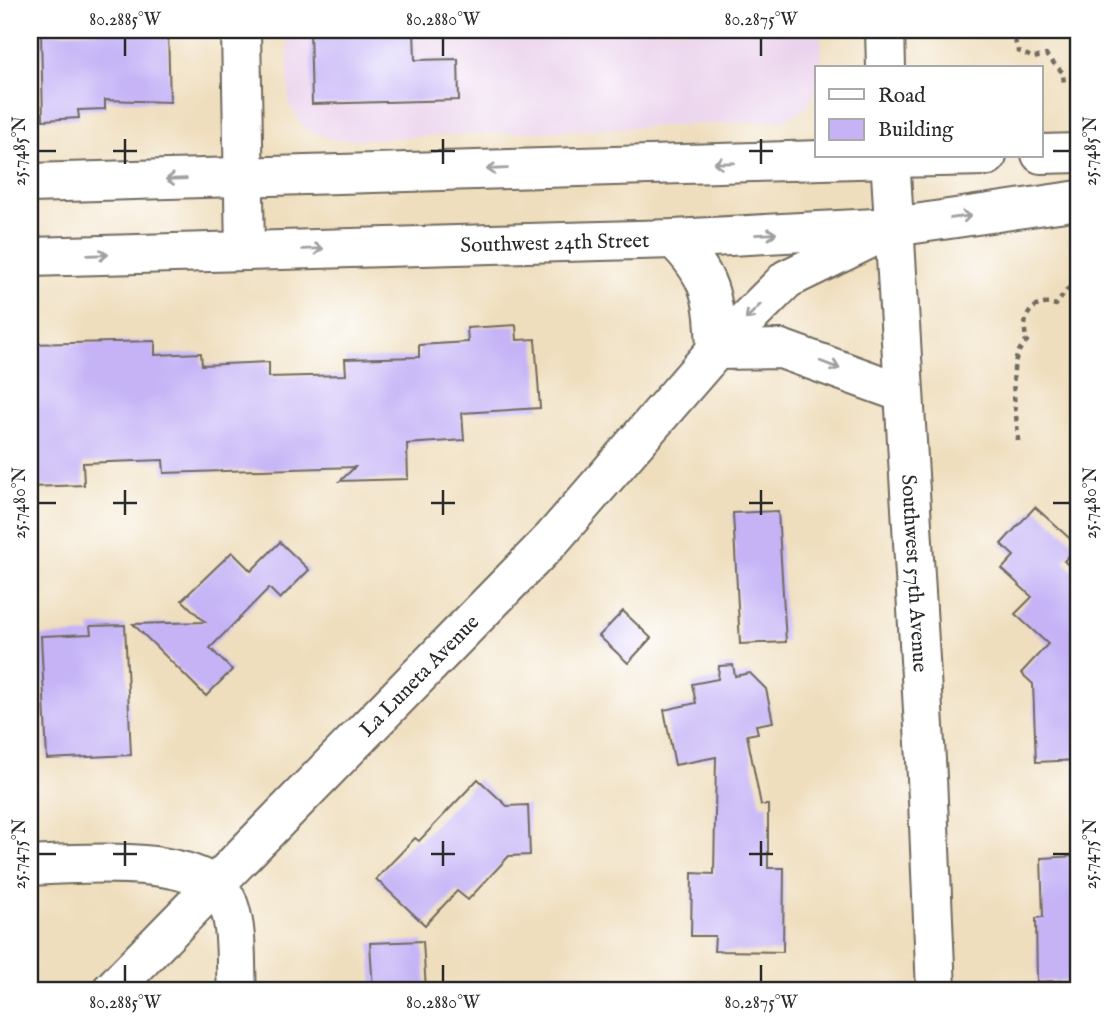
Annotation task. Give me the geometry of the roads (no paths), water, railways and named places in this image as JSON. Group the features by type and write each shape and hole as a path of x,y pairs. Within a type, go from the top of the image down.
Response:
{"main road":[{"path":"241,30 245,251"},
{"path":"885,30 886,66"},
{"path":"1042,154 1079,153"},
{"path":"30,183 858,158"},
{"name":"Southwest 57th Avenue","path":"890,158 927,777 936,991"},
{"name":"Southwest 24th Street","path":"30,257 674,239 894,227 1079,200"},
{"name":"La Luneta Avenue","path":"111,991 553,538 716,350 787,279 894,227"},
{"path":"674,239 696,261 707,283 714,307 716,350 781,349 830,364 903,393"},
{"path":"30,866 110,863 136,865 190,875 215,885 229,904 237,991"}]}
